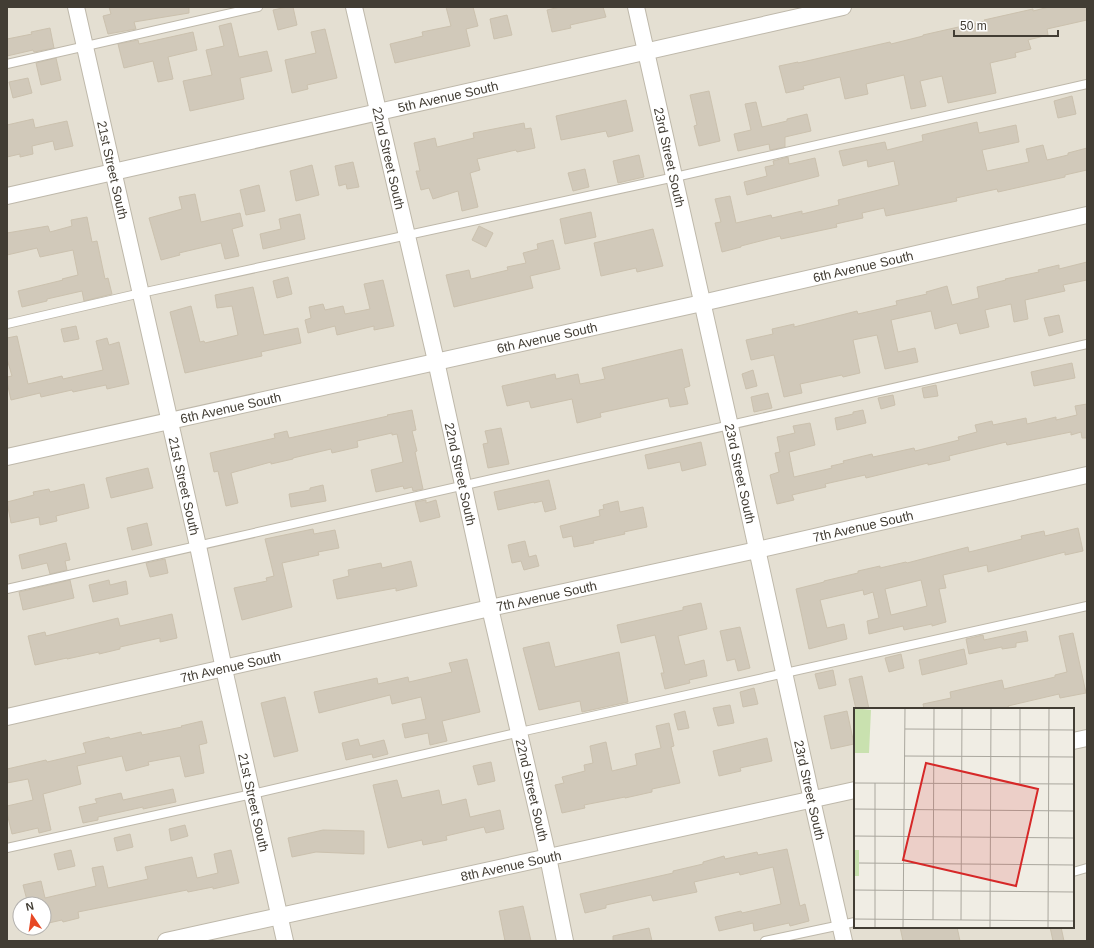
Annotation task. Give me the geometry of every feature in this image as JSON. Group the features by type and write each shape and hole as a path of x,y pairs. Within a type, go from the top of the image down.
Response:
{"street":[{"name":"21st Street South","path":"76,7 198,546 285,941"},
{"name":"22nd Street South","path":"354,7 436,361 490,608 520,732 565,941"},
{"name":"23rd Street South","path":"636,7 647,50 758,550 812,800 848,923 844,941"},
{"name":"5th Avenue South","path":"7,196 379,113 647,50 843,7"},
{"name":"6th Avenue South","path":"7,457 702,303 1087,215"},
{"name":"7th Avenue South","path":"7,717 490,608 758,550 1087,475"},
{"path":"1074,741 1087,738"},
{"name":"8th Avenue South","path":"166,941 279,915 854,790"}],"lane":[{"path":"7,64 258,7"},
{"path":"7,324 141,293 675,177 1087,84"},
{"path":"7,589 1087,344"},
{"path":"7,848 1087,606"},
{"path":"1074,872 1087,868"},
{"path":"765,941 848,923"}],"shaded area":[{"path":"7,7 1087,7 1087,941 7,941"}],"building":[{"path":"109,7 189,7 189,13 134,22 136,29 108,34 103,16 111,14"},
{"path":"293,7 297,25 278,30 273,10"},
{"path":"446,7 473,7 478,26 466,29 470,46 395,63 390,44 423,36 422,32 451,26"},
{"path":"560,7 603,7 606,17 570,25 571,28 552,32 547,10"},
{"path":"1049,7 1087,7 1087,20 1047,29 1048,35 1028,40 1031,49 1015,53 1016,57 990,63 996,93 948,103 942,76 920,81 926,106 911,109 904,75 866,84 868,94 845,99 840,77 803,86 804,89 786,93 779,66 890,42 891,44 985,21 984,20"},
{"path":"507,15 512,35 494,39 490,19"},
{"path":"231,23 239,57 267,51 272,71 240,78 244,99 190,111 183,81 212,75 206,50 224,46 219,26"},
{"path":"50,28 54,48 34,52 33,50 7,56 7,39 32,34 31,32"},
{"path":"325,29 337,78 307,85 308,89 292,93 285,60 316,53 311,32"},
{"path":"193,32 197,50 168,57 173,79 158,82 153,61 124,68 118,44 138,40 139,44"},
{"path":"56,58 61,80 41,85 36,63"},
{"path":"28,78 32,93 13,98 9,82"},
{"path":"709,91 720,141 699,146 694,126 697,125 690,95"},
{"path":"1072,96 1076,114 1058,118 1054,101"},
{"path":"626,100 633,131 608,137 606,131 561,140 556,116"},
{"path":"756,102 762,127 807,114 811,131 785,137 785,147 770,150 769,144 738,151 734,134 751,130 745,104"},
{"path":"33,119 35,128 67,121 73,146 55,150 53,141 32,146 33,154 20,157 20,154 7,157 7,125"},
{"path":"977,122 979,133 1016,125 1019,142 982,150 987,171 1029,162 1026,149 1043,145 1047,160 1068,155 1068,153 1087,148 1087,170 1065,175 1065,177 998,192 997,189 956,198 957,201 886,216 884,208 862,213 863,218 836,224 837,227 781,239 780,236 722,252 715,223 721,222 715,199 730,196 736,223 771,215 772,218 802,211 802,214 839,205 838,200 899,185 894,161 868,167 867,160 843,166 839,151 885,142 887,150 923,141 922,135"},
{"path":"524,123 525,129 531,128 535,148 517,152 516,150 477,159 480,170 470,173 478,207 462,211 458,191 433,199 429,188 421,190 416,171 420,171 414,143 435,138 437,147 474,138 473,133"},
{"path":"639,155 644,177 618,183 613,161"},
{"path":"788,157 789,164 815,158 819,176 747,195 744,182 767,176 765,167 774,165 773,161"},
{"path":"353,162 359,187 347,189 346,184 339,186 335,166"},
{"path":"312,165 319,195 296,201 290,171"},
{"path":"585,169 589,187 573,191 568,173"},
{"path":"259,185 265,211 246,215 240,190"},
{"path":"195,194 201,222 240,213 243,226 232,229 239,256 225,259 221,243 179,253 180,255 161,260 149,218 182,209 179,197"},
{"path":"591,212 596,237 565,244 560,219"},
{"path":"300,214 305,239 263,249 260,234 281,229 279,219"},
{"path":"87,217 92,242 97,241 105,279 108,278 112,294 84,301 82,291 47,299 47,301 22,307 18,291 78,275 73,250 40,257 37,248 7,255 7,233 48,226 50,232 72,226 71,220"},
{"path":"479,226 493,233 486,247 472,240"},
{"path":"653,229 663,266 637,272 636,268 601,276 594,243"},
{"path":"553,240 560,269 530,276 533,288 454,307 446,275 469,270 471,279 508,270 507,267 526,263 523,253 538,249 537,244"},
{"path":"1087,262 1087,280 1063,285 1065,291 1025,300 1028,319 1014,322 1011,304 985,310 989,327 960,334 957,323 935,329 931,311 891,320 898,352 915,348 918,362 885,369 877,335 853,340 860,373 843,377 842,375 800,384 802,393 784,397 774,355 751,360 746,340 773,334 772,329 794,324 794,327 857,311 858,314 897,305 896,301 927,294 926,292 947,286 952,305 979,298 977,287 1039,272 1038,270 1059,265 1059,269"},
{"path":"288,277 292,294 277,298 273,281"},
{"path":"383,280 394,326 374,330 374,326 337,335 335,326 308,333 305,320 311,318 309,307 323,304 325,310 343,306 345,314 370,309 364,284"},
{"path":"253,287 264,335 298,328 301,343 261,352 262,356 185,373 170,312 191,306 200,342 204,341 205,343 238,335 232,306 217,308 215,295"},
{"path":"1059,315 1063,332 1049,336 1044,318"},
{"path":"76,326 79,339 64,342 61,329"},
{"path":"17,336 28,384 62,376 63,379 103,370 96,341 107,338 109,345 119,342 129,384 107,389 106,385 73,392 72,390 41,397 40,393 11,400 7,382 7,377 12,376 7,359 7,338"},
{"path":"682,349 690,386 684,388 688,404 670,407 668,398 600,413 601,417 577,423 572,399 531,408 529,401 507,406 502,386 555,374 556,379 578,374 580,384 605,379 602,368"},
{"path":"1072,363 1075,378 1034,386 1031,372"},
{"path":"753,370 757,386 746,389 742,374"},
{"path":"936,385 938,396 924,398 922,388"},
{"path":"768,393 772,408 754,412 751,397"},
{"path":"893,395 895,405 881,409 878,398"},
{"path":"1087,404 1087,438 1082,438 1081,432 1071,435 1071,432 1007,445 1006,442 949,456 950,460 928,465 928,463 866,478 865,475 825,484 826,487 792,495 794,500 777,504 770,475 779,472 775,453 780,452 777,437 795,433 793,426 810,423 815,445 789,452 794,477 832,468 831,466 844,463 843,461 872,454 873,457 914,448 915,451 959,440 958,437 977,432 975,425 992,421 993,425 1026,418 1027,424 1056,417 1056,420 1077,415 1075,406"},
{"path":"412,410 416,430 412,431 423,489 413,491 412,487 404,489 403,486 376,492 371,470 403,462 397,434 392,435 392,433 357,441 358,447 332,453 331,449 271,464 271,462 231,473 238,503 226,506 218,471 214,472 210,453 275,438 274,434 287,431 289,438"},
{"path":"863,410 866,423 837,430 835,418"},
{"path":"501,428 509,464 488,468 483,444 488,443 485,431"},
{"path":"701,442 706,465 682,471 680,462 648,469 645,455"},
{"path":"148,468 153,488 111,498 106,478"},
{"path":"549,480 556,509 545,512 542,501 498,510 494,492"},
{"path":"84,484 89,508 56,516 57,521 40,525 39,517 11,523 7,502 34,495 33,492 49,489 50,492"},
{"path":"323,485 326,501 291,507 289,494 310,490 310,488"},
{"path":"426,500 426,503 436,500 440,517 420,522 415,502"},
{"path":"618,501 620,512 643,507 647,527 624,532 625,534 593,541 594,543 574,547 572,536 563,538 560,526 600,516 599,510 604,509 603,505"},
{"path":"147,523 152,545 132,550 127,528"},
{"path":"1078,528 1083,551 1065,555 1065,552 988,572 987,565 943,575 946,588 939,589 946,622 932,626 932,624 904,630 903,626 869,634 867,621 879,618 873,592 864,595 863,590 820,600 827,628 844,624 847,639 809,649 796,589 858,573 858,571 880,566 880,568 907,563 968,547 969,552 1022,539 1021,536 1044,531 1045,536","holes":["921,580 927,606 891,615 885,589"]},
{"path":"313,529 314,534 335,530 339,548 318,552 319,555 282,563 292,607 242,620 234,588 267,581 266,578 274,576 265,539"},
{"path":"525,541 529,557 536,555 539,566 524,570 521,561 512,563 508,545"},
{"path":"66,543 70,560 65,561 67,570 50,574 47,563 22,569 19,555"},
{"path":"165,559 168,573 150,577 146,563"},
{"path":"411,561 417,586 396,591 396,588 337,599 333,580 349,576 348,570 381,563 382,568"},
{"path":"70,580 74,598 23,610 19,592"},
{"path":"109,580 110,585 126,581 128,594 93,602 89,585"},
{"path":"701,603 707,629 678,636 685,665 704,660 707,676 689,680 690,683 665,689 661,673 664,673 655,635 621,643 617,625 683,610 683,607"},
{"path":"172,614 177,638 160,642 160,638 120,647 120,649 99,654 99,652 35,665 28,636 45,632 46,636 118,618 120,626"},
{"path":"740,627 750,668 738,671 735,659 727,661 720,631"},
{"path":"1026,631 1028,641 1016,643 1016,647 1002,649 1002,647 969,654 966,639 983,635 984,640"},
{"path":"1073,633 1086,693 1060,698 1059,694 1008,706 1009,708 924,708 923,704 951,698 950,692 1002,680 1004,689 1055,677 1055,675 1067,672 1059,636"},
{"path":"549,642 555,667 619,652 628,702 582,712 580,701 539,710 523,648"},
{"path":"964,649 967,664 922,675 919,660"},
{"path":"901,654 904,668 889,672 885,658"},
{"path":"467,659 480,712 442,721 447,741 430,745 428,733 405,738 402,724 426,719 421,697 392,704 390,695 319,713 314,692 377,678 378,684 408,677 409,682 452,672 449,663"},
{"path":"833,670 836,685 819,689 815,674"},
{"path":"862,676 869,708 856,708 849,679"},
{"path":"754,688 758,704 743,707 740,692"},
{"path":"285,697 298,751 274,757 261,703"},
{"path":"730,705 734,723 718,726 713,708"},
{"path":"685,711 689,728 678,730 674,714"},
{"path":"847,711 854,744 831,749 824,716"},
{"path":"202,721 207,743 199,745 204,773 185,777 180,756 148,762 149,765 126,771 122,756 77,766 81,784 43,794 51,830 39,833 38,828 12,834 7,813 7,806 33,800 28,779 7,783 7,769 86,753 83,743 141,732 142,735 182,727 181,726"},
{"path":"669,723 674,746 671,747 680,783 652,789 652,792 584,805 585,808 562,813 555,785 564,783 562,777 585,771 584,765 593,763 590,746 606,742 612,771 637,765 635,754 661,748 656,726"},
{"path":"767,738 772,761 740,768 741,771 719,776 713,751"},
{"path":"358,739 360,746 384,740 388,754 373,758 372,754 346,760 342,743"},
{"path":"491,762 495,781 478,785 473,766"},
{"path":"397,780 402,798 439,790 442,805 466,799 470,817 500,810 504,829 486,833 484,827 446,836 447,840 423,845 422,840 388,848 373,785"},
{"path":"173,789 176,802 143,809 143,807 98,817 98,820 83,823 79,807 97,803 95,799 121,793 123,800"},
{"path":"185,825 188,836 171,841 169,829"},
{"path":"323,830 364,831 364,854 316,852 292,857 288,838"},
{"path":"130,834 133,847 117,851 114,838"},
{"path":"787,849 800,906 805,904 809,921 790,926 789,923 754,931 753,923 719,931 715,917 741,911 742,913 781,904 773,867 740,875 739,872 694,882 697,892 653,901 651,895 606,905 606,908 585,913 580,894 673,873 673,871 703,864 703,862 724,856 725,859 757,852 758,855"},
{"path":"71,850 75,866 58,870 54,854"},
{"path":"231,850 239,883 213,889 213,887 188,892 187,890 78,912 79,918 63,922 62,920 52,922 52,896 96,886 92,868 103,866 108,888 148,879 145,867 192,857 197,878 218,873 214,854"},
{"path":"41,881 45,896 26,896 23,885"},
{"path":"523,906 531,941 505,941 499,911"},
{"path":"649,928 652,941 613,941 613,936"},
{"path":"900,928 957,928 960,941 903,941"},
{"path":"1050,928 1061,928 1064,941 1053,941"}]}
